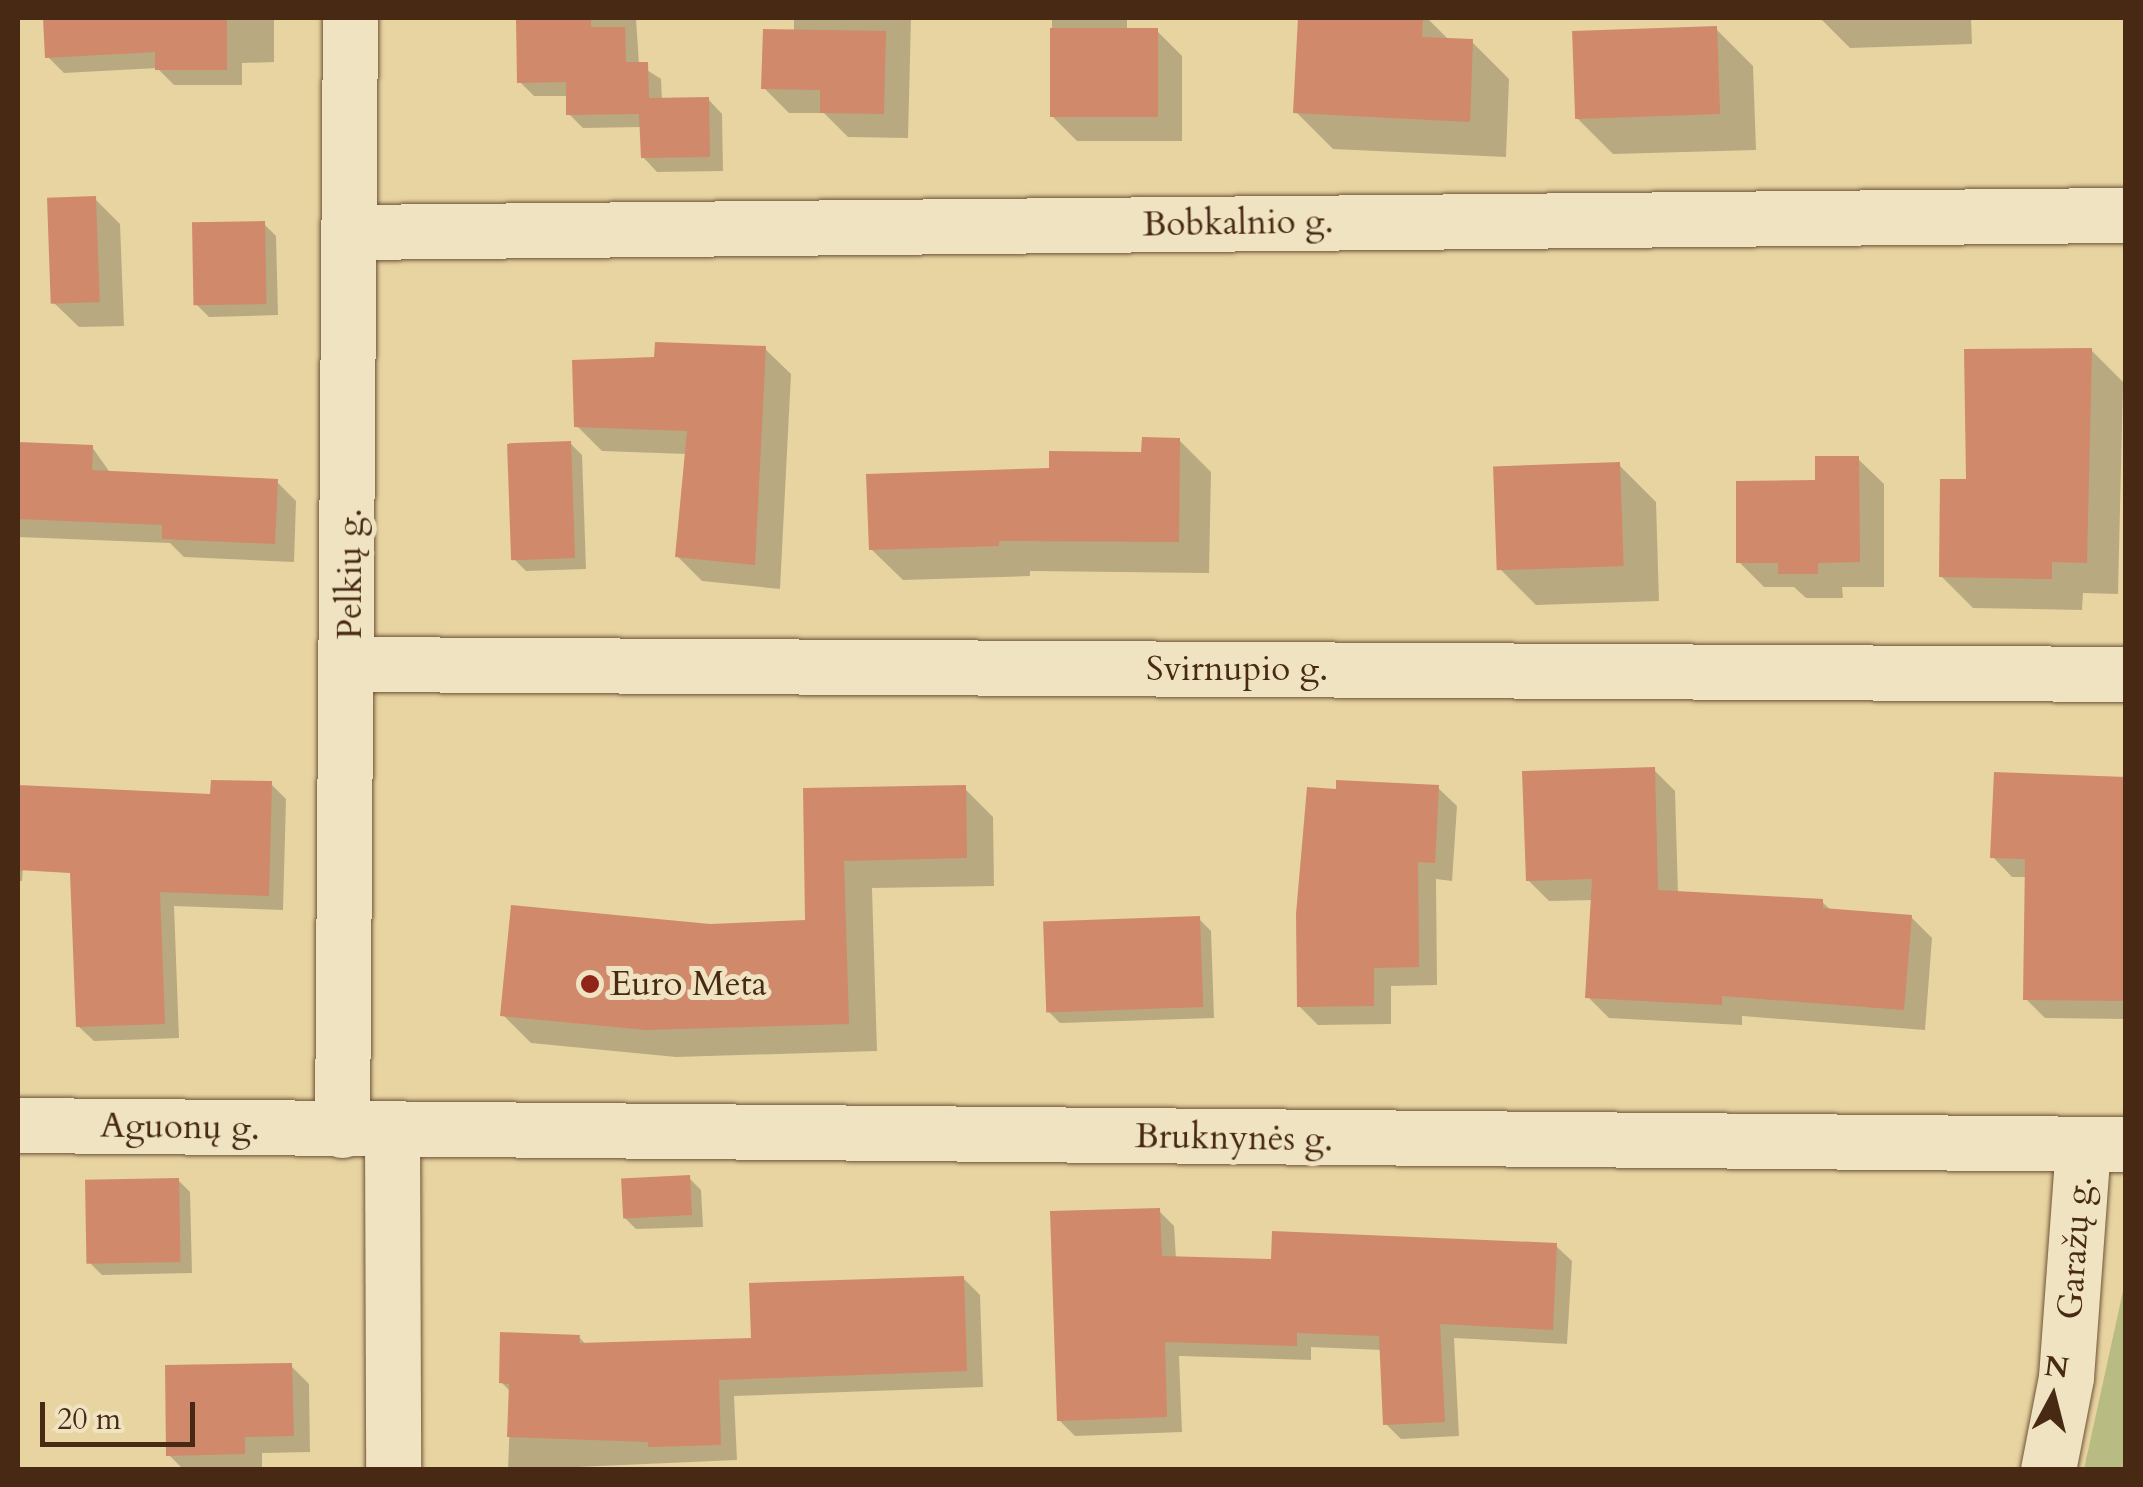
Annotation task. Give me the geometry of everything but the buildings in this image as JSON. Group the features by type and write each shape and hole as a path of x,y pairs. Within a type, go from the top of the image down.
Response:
{"street":[{"name":"Pelkių g.","path":"350,18 349,664 367,1130 393,1470"},
{"name":"Bobkalnio g.","path":"350,232 2126,214"},
{"name":"Svirnupio g.","path":"349,664 2126,674"},
{"name":"Aguonų g.","path":"18,1125 367,1130"},
{"name":"Bruknynės g.","path":"367,1130 2104,1145"},
{"name":"Garažų g.","path":"2048,1470 2104,1145"}],"green space":[{"path":"2125,1282 2125,1469 2084,1469"}],"place":[{"name":"Euro Meta","path":"590,984"}]}
